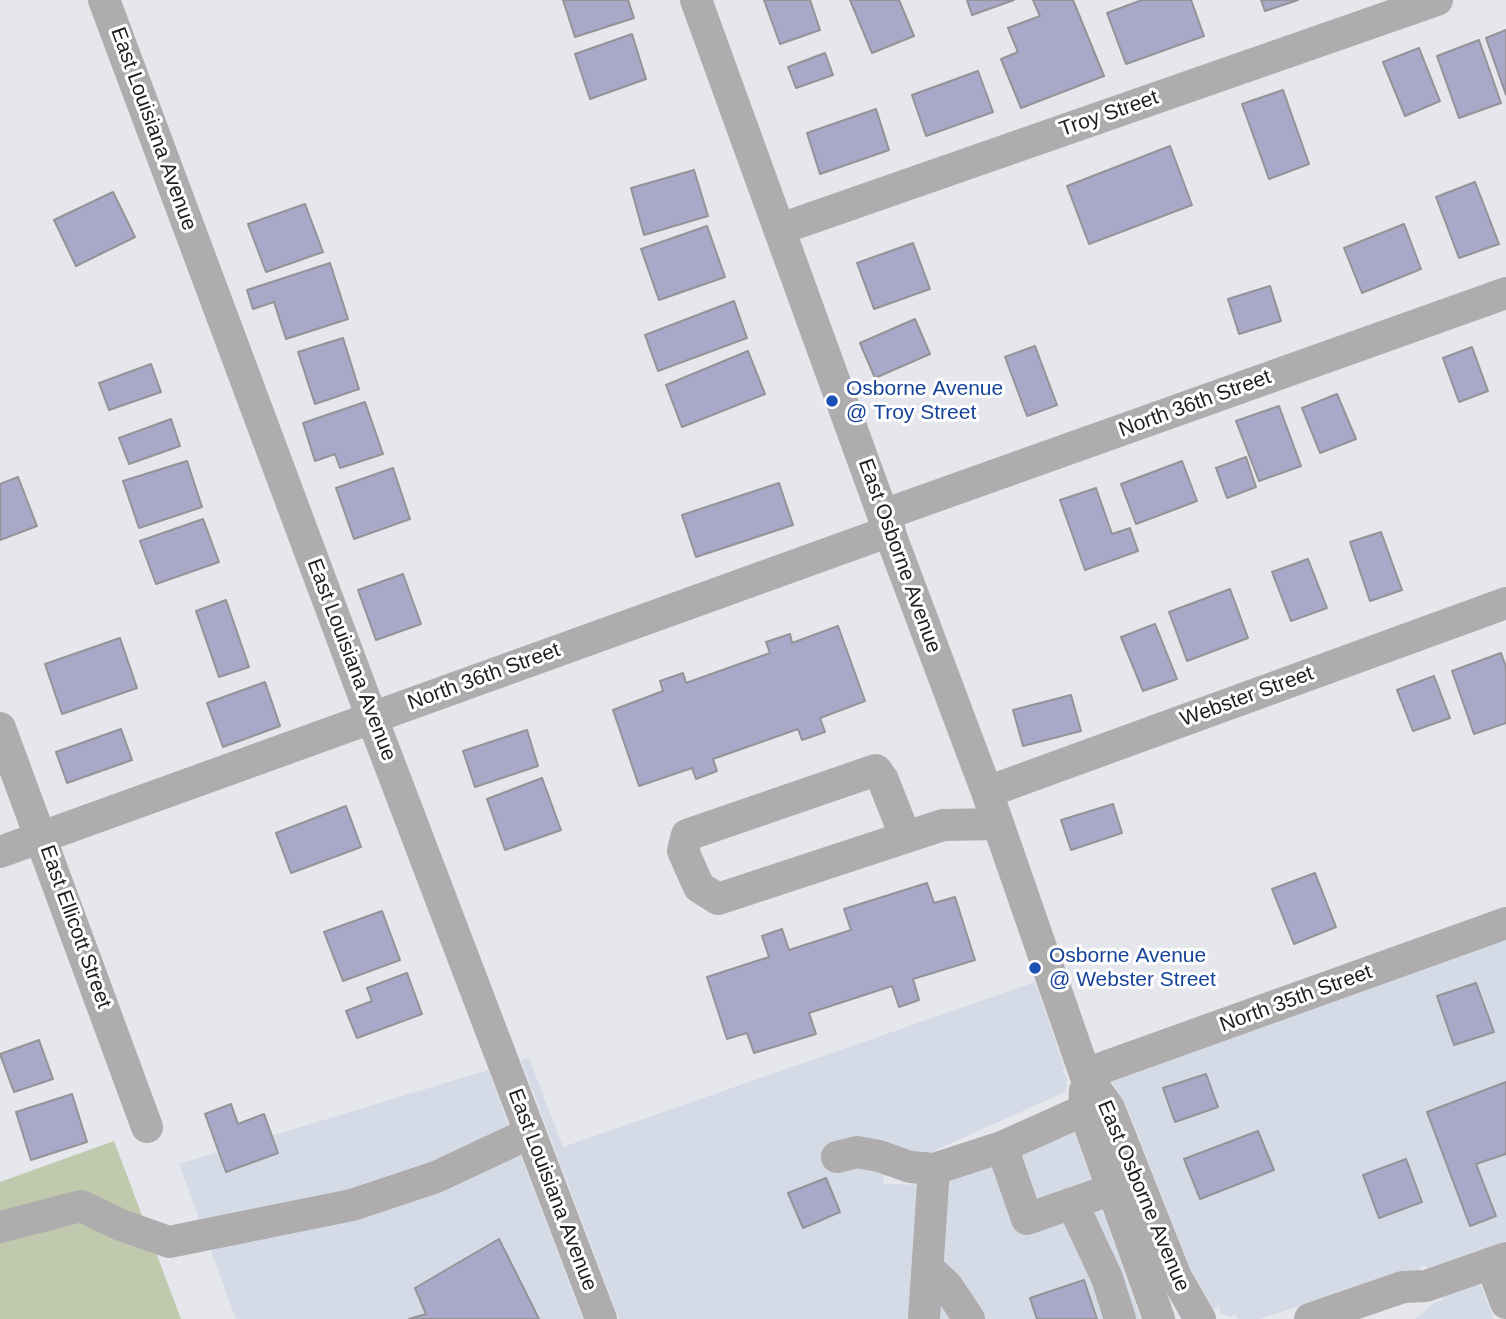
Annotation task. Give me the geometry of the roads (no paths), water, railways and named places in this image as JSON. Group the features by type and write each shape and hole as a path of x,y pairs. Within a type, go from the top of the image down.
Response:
{"street":[{"name":"East Louisiana Avenue","path":"104,0 372,718 601,1319"},
{"name":"East Osborne Avenue","path":"696,0 987,792 1085,1074 1109,1108 1176,1277 1200,1319"},
{"name":"Troy Street","path":"780,229 1437,0"},
{"name":"North 36th Street","path":"0,852 372,718 1506,293"},
{"name":"Webster Street","path":"987,792 1506,603"},
{"name":"East Ellicott Street","path":"0,728 147,1127"},
{"path":"905,836 883,780 876,770 687,835 683,851 699,887 718,899 943,825 998,824"},
{"name":"North 35th Street","path":"1085,1074 1506,923"},
{"name":"East Osborne Avenue","path":"1085,1074 1084,1110 1159,1319"},
{"path":"837,1157 858,1153 879,1156 910,1167 934,1168 1002,1147 1084,1110"},
{"path":"0,1227 81,1206 121,1225 169,1242 352,1205 436,1177 530,1133"},
{"path":"1002,1147 1027,1219 1113,1189"},
{"path":"924,1319 934,1168"},
{"path":"1072,1203 1107,1278 1120,1319"},
{"path":"1310,1319 1403,1287 1426,1286 1499,1260 1506,1303"},
{"path":"928,1268 947,1286 969,1319"},
{"path":"1375,1319 1412,1303 1426,1286"}],"place":[{"name":"Osborne Avenue @ Troy Street","path":"832,401"},
{"name":"Osborne Avenue @ Webster Street","path":"1035,968"}]}
